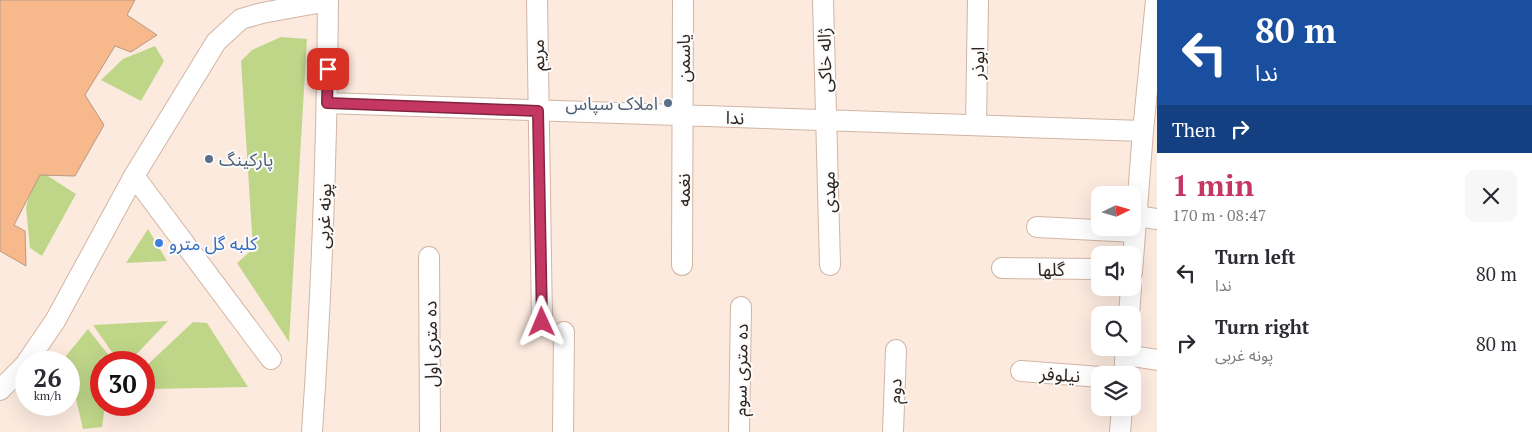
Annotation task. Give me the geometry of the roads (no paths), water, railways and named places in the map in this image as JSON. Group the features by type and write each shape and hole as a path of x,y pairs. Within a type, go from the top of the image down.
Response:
{"street":[{"path":"35,351 55,321 134,176 216,42 241,19 328,0"},
{"name":"پونه غربی","path":"312,432 327,103 328,0"},
{"name":"مریم","path":"537,0 542,322"},
{"name":"یاسمن","path":"683,0 683,116"},
{"name":"ژاله خاکی","path":"823,0 826,120"},
{"name":"ابوذر","path":"976,125 978,0"},
{"path":"1139,186 1156,0"},
{"name":"ندا","path":"327,103 1143,130"},
{"name":"نغمه","path":"682,265 683,116"},
{"name":"مهدی","path":"826,120 830,265"},
{"path":"134,176 270,359"},
{"path":"1141,223 1157,219"},
{"path":"1036,227 1091,225"},
{"name":"ده متری اول","path":"429,257 430,432"},
{"name":"گلها","path":"1002,268 1091,269"},
{"name":"ده متری سوم","path":"739,432 741,307"},
{"path":"563,432 564,332"},
{"name":"دوم","path":"893,432 896,350"},
{"path":"1141,355 1157,360"},
{"name":"نیلوفر","path":"1021,371 1091,376"},
{"path":"0,390 15,375"},
{"path":"1120,432 1121,416"}],"place":[{"name":"املاک سپاس","path":"668,103"},
{"name":"پارکینگ","path":"209,159"},
{"name":"کلبه گل مترو","path":"159,243"}]}
